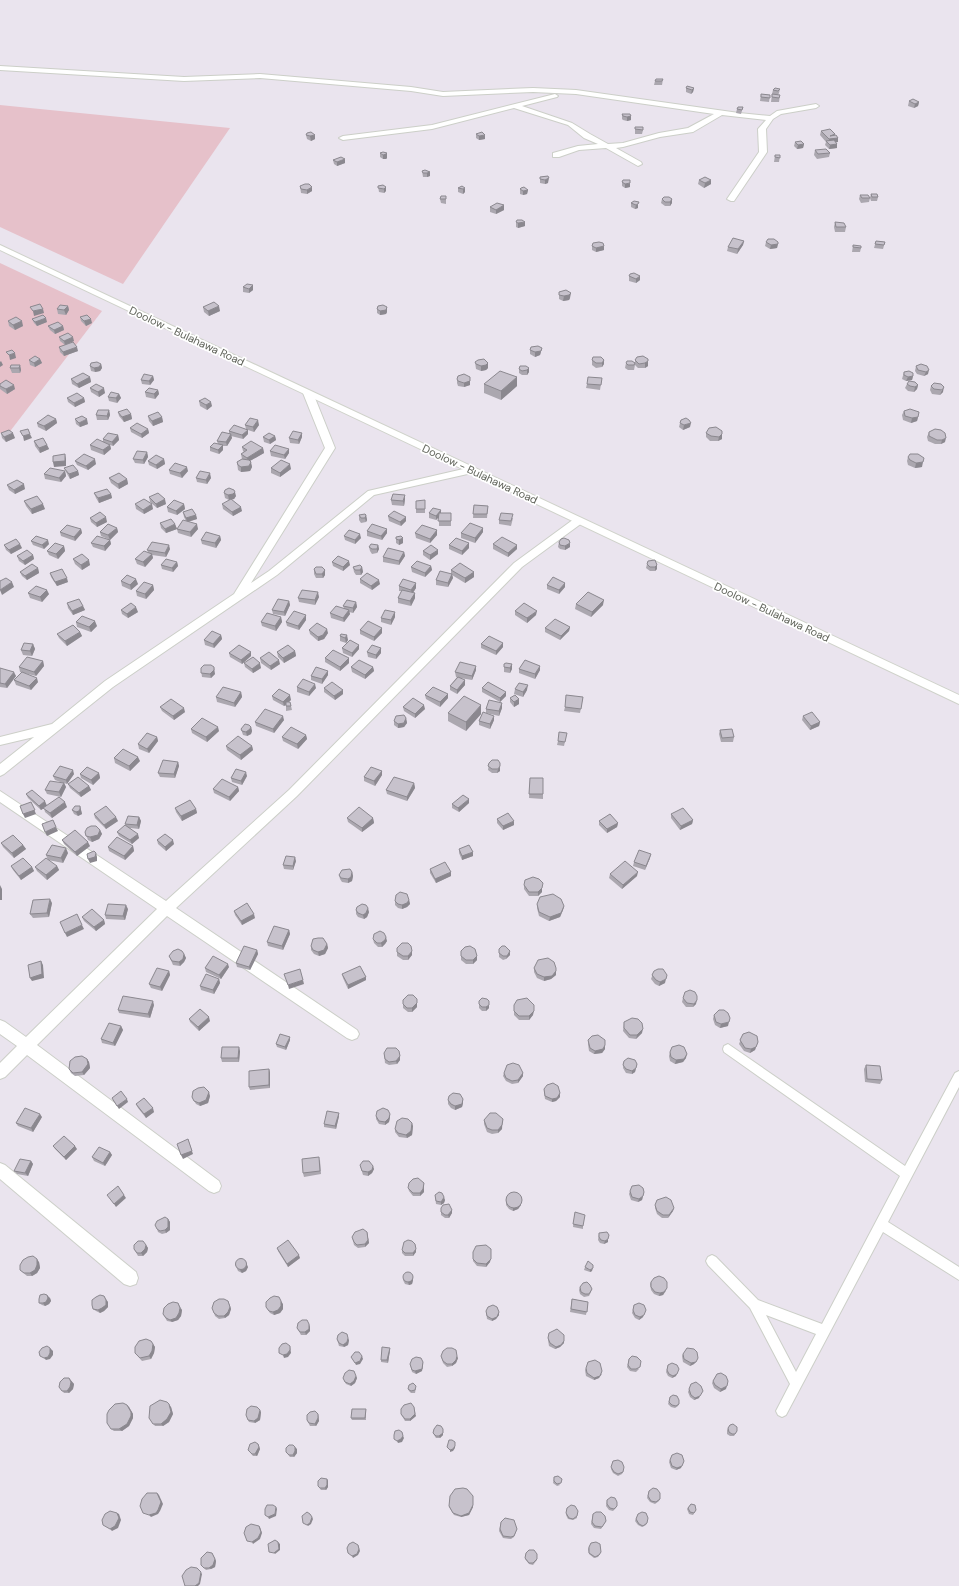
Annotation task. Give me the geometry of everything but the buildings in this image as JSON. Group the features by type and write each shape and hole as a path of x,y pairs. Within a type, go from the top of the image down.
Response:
{"street":[{"path":"0,68 184,79 260,76 411,89 443,94 533,90 583,93 720,113 770,118"},
{"path":"343,138 438,126 549,97 583,93"},
{"path":"513,106 560,120 638,164"},
{"path":"731,199 763,152 762,129 770,118 779,112 816,106"},
{"path":"556,155 578,148 623,145 659,135 690,130 720,113"},
{"name":"Doolow - Bulahawa Road","path":"0,247 959,700"},
{"path":"236,600 330,448 308,393"},
{"path":"0,771 109,684 236,600 273,573 371,493 472,470"},
{"path":"0,1072 166,909 293,793 518,565 578,520"},
{"path":"0,741 56,727"},
{"path":"0,796 352,1034"},
{"path":"0,1026 214,1186"},
{"path":"0,1170 130,1278"}],"lane":[{"path":"728,1049 907,1174"},
{"path":"782,1411 959,1076"},
{"path":"881,1224 959,1274"},
{"path":"712,1261 754,1304 796,1384"},
{"path":"754,1304 824,1331"}],"shaded area":[{"path":"0,105 230,128 123,284 0,227"},
{"path":"0,263 102,311 8,434 0,433"}]}
